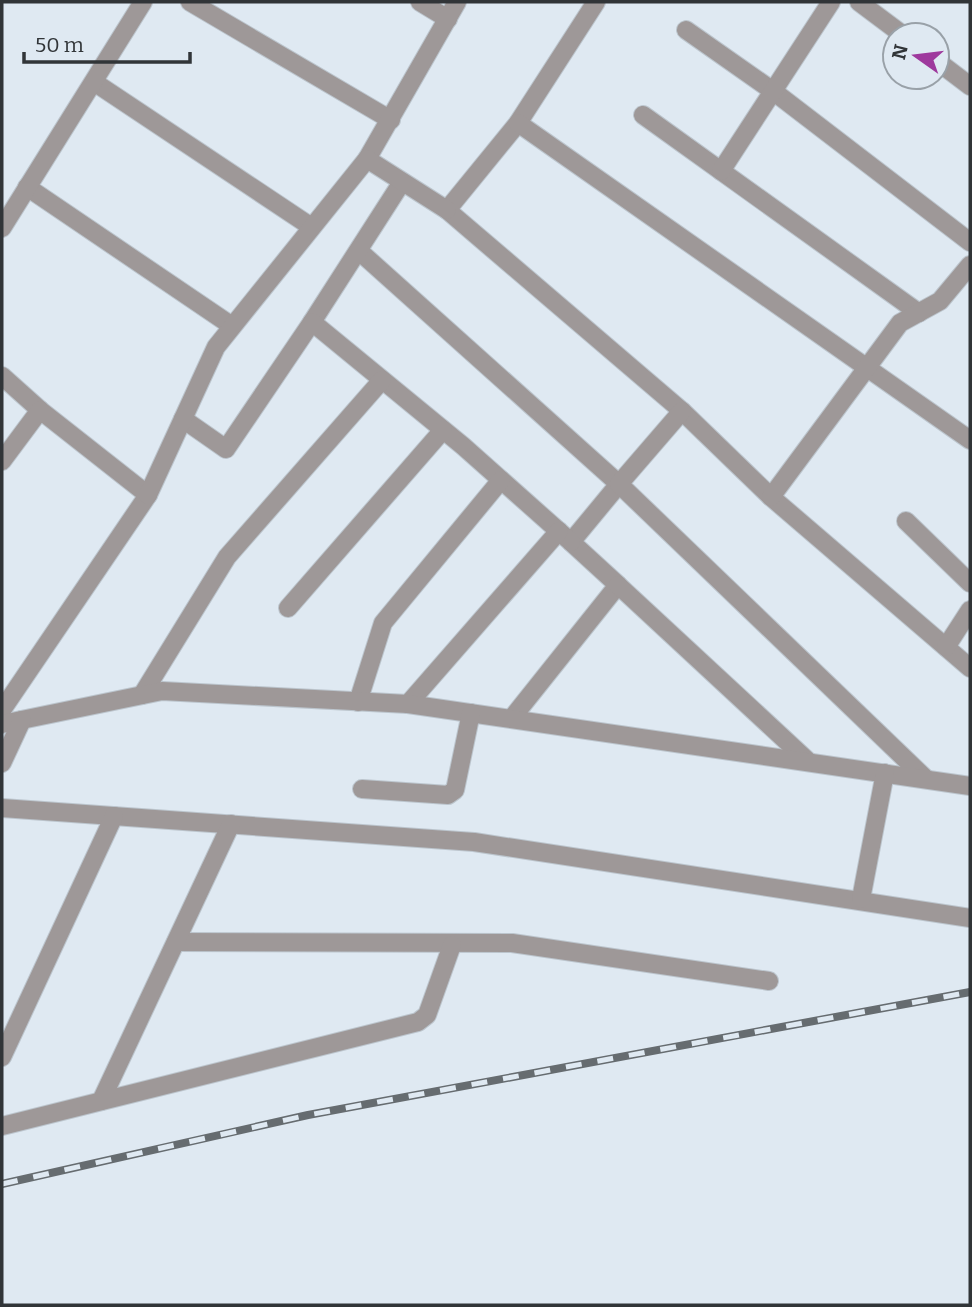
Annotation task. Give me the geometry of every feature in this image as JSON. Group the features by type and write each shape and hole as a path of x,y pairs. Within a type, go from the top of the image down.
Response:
{"street":[{"path":"2,228 143,2"},
{"path":"190,2 391,120"},
{"path":"420,2 448,19"},
{"path":"2,710 148,495 216,347 310,226 367,159 457,2"},
{"path":"447,210 518,123 596,2"},
{"path":"721,171 831,2"},
{"path":"859,2 884,21"},
{"path":"686,30 773,91 970,242"},
{"path":"951,72 970,86"},
{"path":"94,82 310,226"},
{"path":"643,115 919,313"},
{"path":"518,123 970,440"},
{"path":"367,159 447,210 682,411 771,497 970,668"},
{"path":"183,419 226,449 359,251 402,181"},
{"path":"27,187 232,326"},
{"path":"359,251 619,484 925,778"},
{"path":"771,497 900,323 940,300 970,265"},
{"path":"312,322 501,480 809,762"},
{"path":"2,376 40,410 148,495"},
{"path":"142,695 223,564 382,380"},
{"path":"2,461 40,410"},
{"path":"408,704 565,537 619,484 682,411"},
{"path":"288,608 443,430"},
{"path":"358,702 383,623 501,480"},
{"path":"905,521 970,583"},
{"path":"512,718 618,585"},
{"path":"946,647 970,610"},
{"path":"2,724 162,691 408,704 970,786"},
{"path":"362,789 448,795 456,790 471,713"},
{"path":"2,763 22,720"},
{"path":"861,899 884,774"},
{"path":"2,808 474,842 861,899 970,918"},
{"path":"2,1057 114,816"},
{"path":"101,1101 231,824"},
{"path":"176,942 491,944 769,981"},
{"path":"2,1126 418,1021 426,1015 452,945"}],"railway":[{"path":"2,1184 308,1115 970,992"}]}
